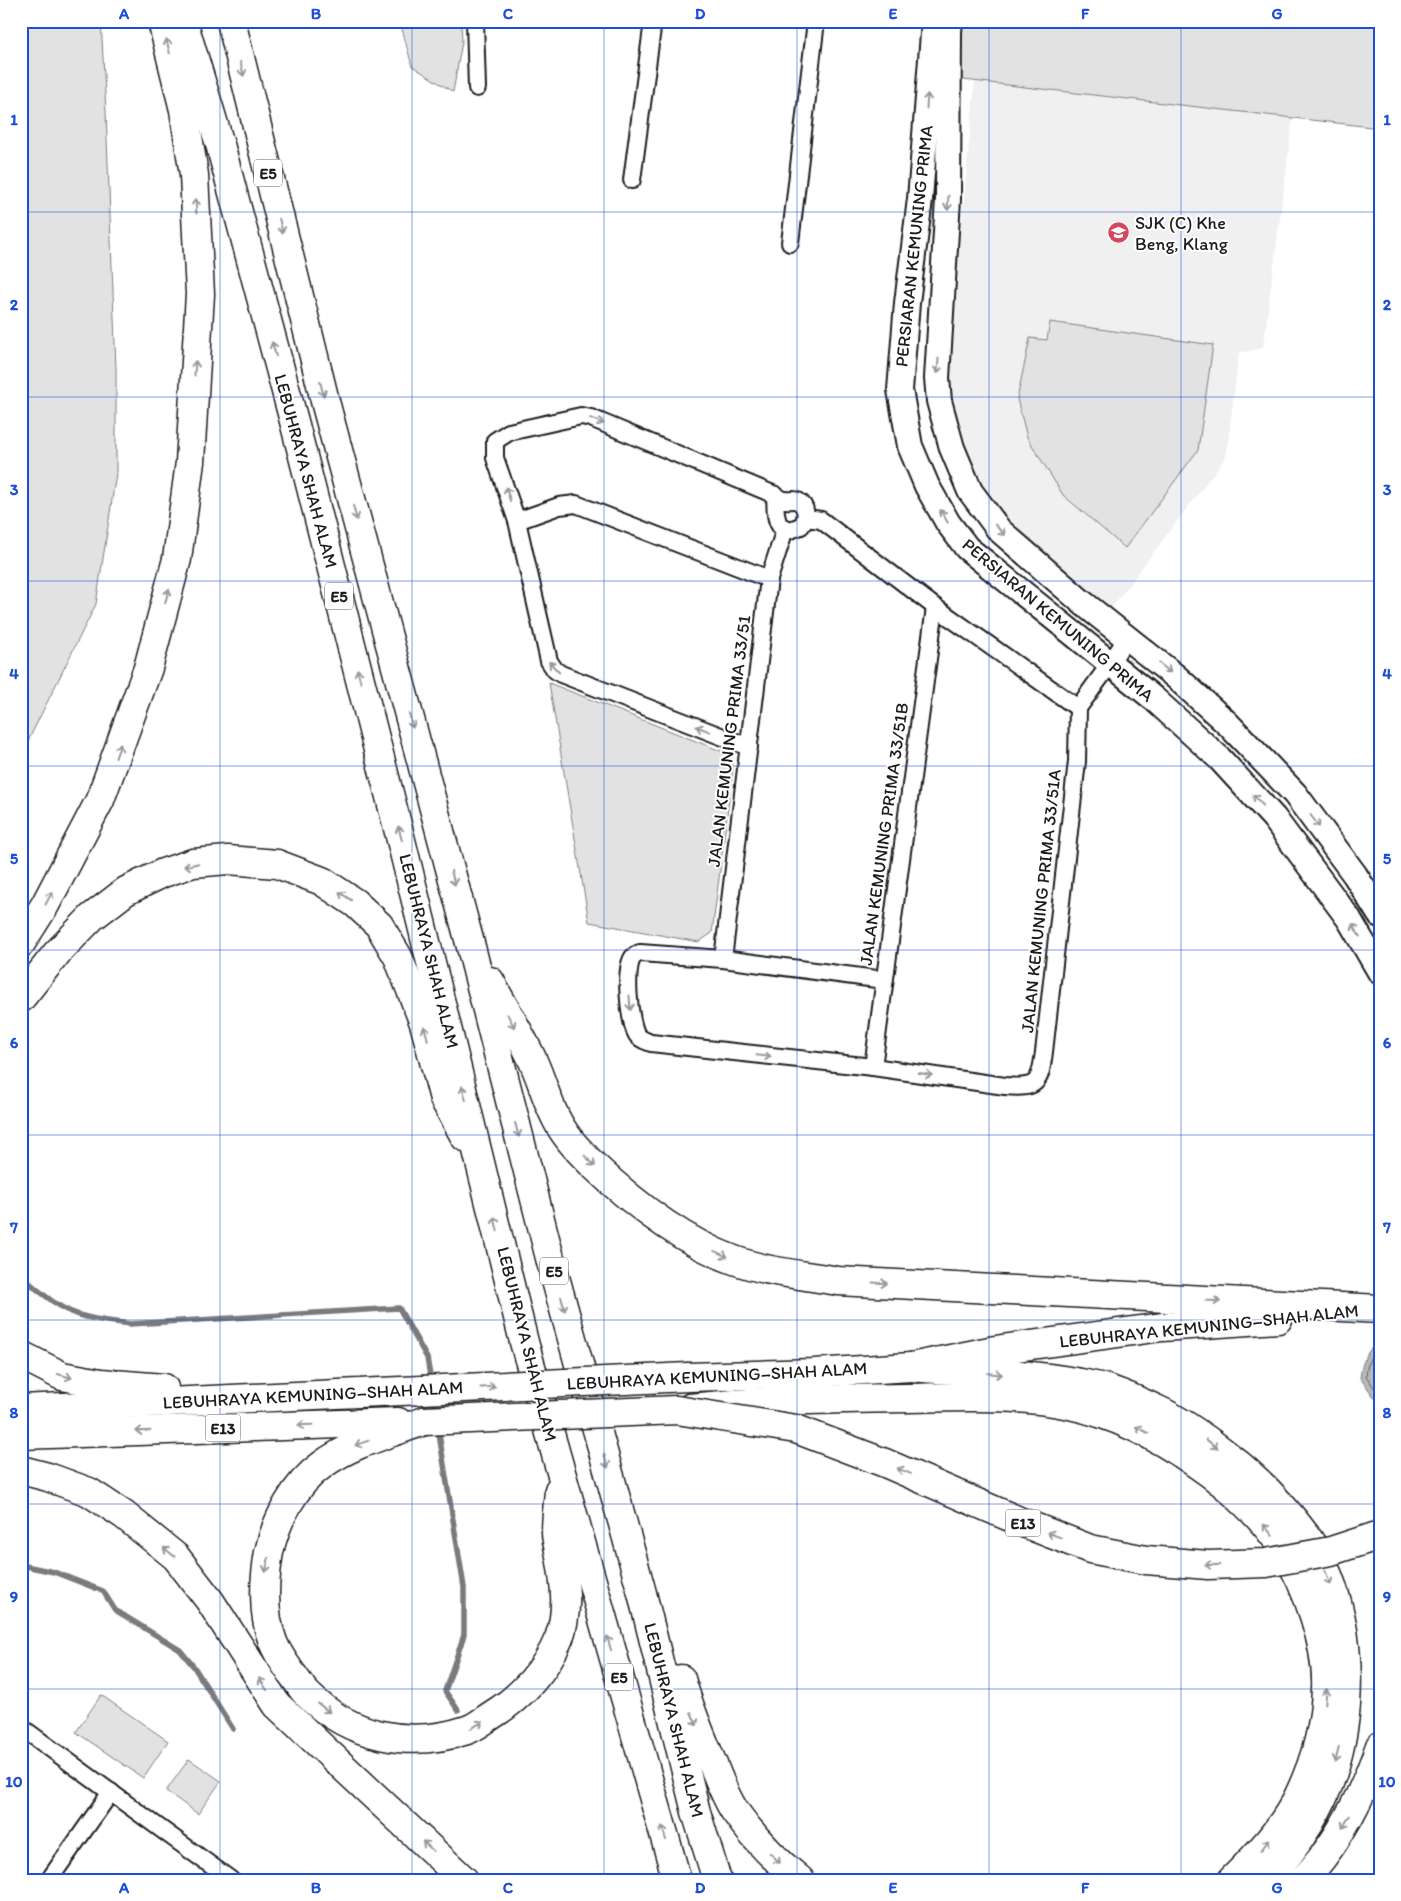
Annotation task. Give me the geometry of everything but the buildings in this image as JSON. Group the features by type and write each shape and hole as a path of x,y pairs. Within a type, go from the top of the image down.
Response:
{"highway":[{"path":"23,941 46,905 100,800 148,668 177,559 190,462 200,294 194,175 184,110 162,21"},
{"name":"LEBUHRAYA SHAH ALAM","path":"183,21 221,148 294,424 401,840 524,1342 677,1880"},
{"name":"LEBUHRAYA SHAH ALAM","path":"231,21 326,405 471,947 552,1266 642,1593 696,1812 717,1880"},
{"path":"21,998 56,953 92,917 126,891 163,872 193,863 228,860 277,864 322,881 355,903 379,925 398,958 424,1023 444,1099 484,1174"},
{"path":"471,947 533,1062 545,1096 564,1132 578,1150 613,1184 655,1217 702,1246 733,1260 762,1269 838,1281 1380,1310"},
{"name":"LEBUHRAYA KEMUNING–SHAH ALAM","path":"21,1409 688,1377 814,1373 911,1366 995,1350 1162,1327 1380,1310"},
{"path":"21,1355 62,1376 101,1383 158,1388 226,1398"},
{"path":"911,1366 1042,1378 1100,1388 1159,1410 1202,1435 1248,1471 1308,1538 1324,1569 1336,1599 1345,1641 1347,1696 1342,1738 1333,1772 1316,1812 1284,1861 1267,1880"},
{"path":"677,1410 732,1403 981,1397 1032,1400 1071,1405 1124,1421 1155,1437 1208,1471 1234,1493 1285,1550 1299,1579 1311,1605 1320,1634 1325,1662 1326,1688 1324,1717 1318,1743 1297,1797 1281,1824 1260,1852 1232,1880"},
{"name":"LEBUHRAYA KEMUNING–SHAH ALAM","path":"21,1435 677,1410 796,1429 867,1456 1026,1524 1090,1549 1146,1560 1208,1565 1266,1564 1331,1550 1380,1535"},
{"path":"424,1421 353,1447 321,1465 304,1481 285,1508 272,1539 265,1576 267,1615 273,1642 288,1668 306,1694 340,1720 366,1732 406,1740 435,1738 469,1729 510,1704 536,1676 549,1658 559,1637 564,1618 566,1587 556,1533 561,1474"},
{"path":"21,1470 48,1477 88,1492 124,1515 176,1557 210,1601 277,1705 464,1880"},
{"path":"642,1593 674,1659 690,1711 733,1808 757,1839 800,1880"},
{"path":"1303,1880 1344,1826 1360,1796 1380,1746"}],"street":[{"path":"475,21 477,88"},
{"path":"632,180 653,21"},
{"path":"790,243 816,21"},
{"name":"PERSIARAN KEMUNING PRIMA","path":"934,21 923,167 907,303 900,390 910,446 935,501 966,548 1153,698 1219,758 1274,818 1349,919 1380,972"},
{"name":"PERSIARAN KEMUNING PRIMA","path":"950,21 948,32 948,200 937,378 939,401 952,448 970,492 999,530 1076,597 1175,676 1228,724 1295,794 1355,875 1380,915"},
{"path":"923,167 949,169"},
{"path":"749,747 555,670 548,661 517,521 494,454 496,442 509,432 581,416 591,418 774,496 799,502 806,512 806,518 798,528 786,530 776,521 774,496"},
{"path":"517,521 559,506 576,504 768,579"},
{"path":"806,518 821,520 935,607 1078,708 1127,637"},
{"name":"JALAN KEMUNING PRIMA 33/51","path":"723,959 768,579 786,530"},
{"name":"JALAN KEMUNING PRIMA 33/51B","path":"873,1066 935,607"},
{"name":"JALAN KEMUNING PRIMA 33/51A","path":"873,1066 1023,1088 1037,1081 1042,1073 1077,760 1078,708"},
{"path":"873,1066 671,1047 642,1040 634,1028 631,1017 628,975 634,956 640,953 653,953 723,959 884,980"},
{"path":"21,1727 231,1880"},
{"path":"49,1880 111,1792"}],"shaded area":[{"path":"21,21 101,21 116,369 116,474 96,604 21,755 21,240 27,233 21,163"},
{"path":"400,21 461,21 462,42 453,92 412,66"},
{"path":"963,21 1380,21 1380,128 955,79"},
{"name":"SJK (C) Khe Beng, Klang","path":"975,81 1293,118 1263,348 1239,353 1226,457 1109,611 1032,545 985,495 957,426 948,367"},
{"path":"1050,322 1213,345 1198,450 1125,548 1063,495 1027,437 1017,399 1030,338 1047,340"},
{"path":"549,683 731,755 733,768 712,933 699,942 589,922"},
{"path":"101,1695 168,1741 143,1778 76,1732"},
{"path":"189,1759 221,1781 198,1814 166,1791"}],"water":[{"path":"1380,1341 1380,1405 1360,1378 1365,1357 1371,1348"}],"waterway":[{"path":"21,1273 34,1287 64,1309 105,1321 130,1324 399,1308 427,1358 431,1382"},
{"path":"438,1428 464,1587 464,1635 445,1691 458,1710"},
{"path":"21,1565 54,1572 103,1591 115,1610 180,1650 194,1667 233,1729"}],"place":[{"name":"SJK (C) Khe Beng, Klang","path":"1119,233"}]}
